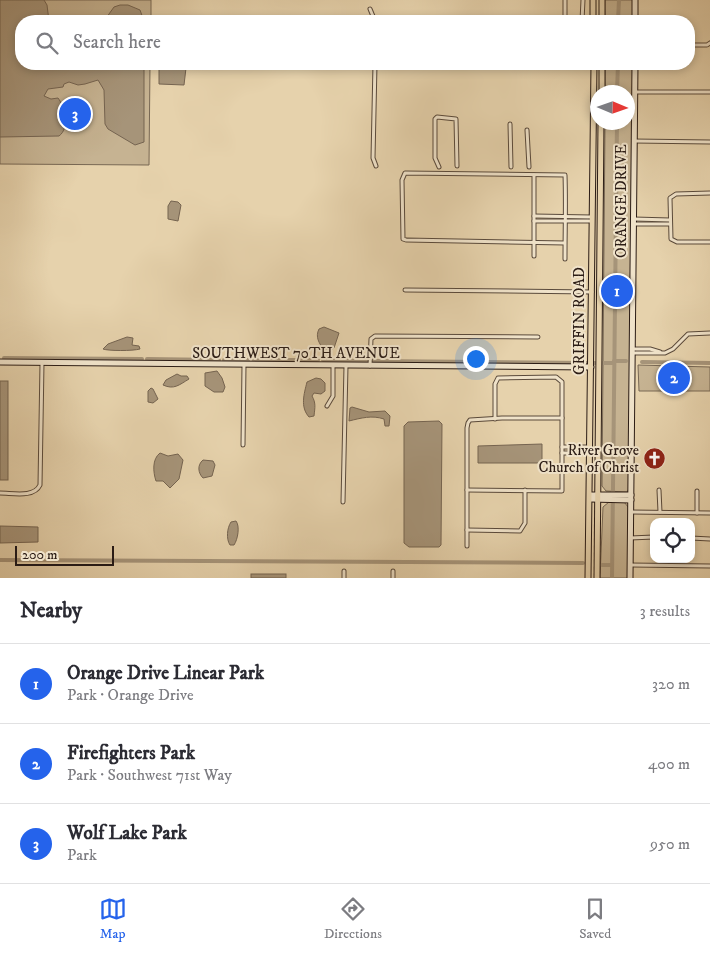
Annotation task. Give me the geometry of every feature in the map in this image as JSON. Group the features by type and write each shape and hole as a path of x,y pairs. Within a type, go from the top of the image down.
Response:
{"main road":[{"path":"593,0 594,15"},
{"path":"602,0 602,15"},
{"name":"GRIFFIN ROAD","path":"588,578 591,453 594,70"},
{"path":"602,70 602,85"},
{"name":"GRIFFIN ROAD","path":"597,578 602,497 599,381 602,130"},
{"path":"591,354 595,361 599,362"},
{"path":"591,367 597,373 599,381"}],"street":[{"path":"565,0 565,15"},
{"path":"582,15 583,0"},
{"path":"636,0 636,15"},
{"path":"370,8 372,15"},
{"path":"695,45 707,45 710,42"},
{"path":"375,70 373,158 376,166"},
{"name":"ORANGE DRIVE","path":"635,70 635,85"},
{"path":"635,92 710,92"},
{"path":"439,167 435,158 435,119 437,117 456,119 457,166"},
{"path":"510,124 511,167"},
{"path":"527,130 529,167"},
{"name":"ORANGE DRIVE","path":"630,578 631,512 628,497 632,351 634,130"},
{"path":"634,141 710,142"},
{"path":"565,243 403,239 402,180 405,173 565,175 565,219 565,243 565,259"},
{"path":"534,175 534,256"},
{"path":"710,193 676,194 670,198 671,239 677,242 710,242"},
{"path":"534,219 592,219"},
{"path":"634,222 670,220"},
{"path":"634,222 670,224"},
{"path":"405,290 592,292"},
{"path":"632,351 650,349 662,353 672,349 688,334 710,333"},
{"path":"370,366 372,336 538,337"},
{"name":"SOUTHWEST 70TH AVENUE","path":"0,362 591,367"},
{"path":"0,493 29,494 38,489 40,485 42,363"},
{"path":"243,445 244,365"},
{"path":"327,406 333,396 333,366"},
{"path":"343,502 346,366"},
{"path":"467,490 562,491 562,382 560,378 556,376 498,378 495,384 495,419"},
{"path":"467,546 467,428 470,420 562,418"},
{"path":"562,447 591,447"},
{"path":"562,453 591,453"},
{"path":"467,530 520,531 524,523 525,490"},
{"path":"659,490 660,512"},
{"path":"697,491 697,513"},
{"path":"590,497 628,497"},
{"path":"631,512 710,513"},
{"path":"630,538 650,537"},
{"path":"695,538 710,539"},
{"path":"630,566 710,566"},
{"path":"344,571 344,578"},
{"path":"393,571 393,578"}],"shaded area":[{"path":"0,0 151,0 151,15 15,15 15,70 150,70 149,165 0,164"},
{"path":"0,0 44,0 47,5 48,15 15,15 15,70 144,70 144,142 135,145 108,129 105,124 104,90 98,80 78,85 69,82 64,84 63,87 48,89 44,96 51,99 58,98 63,107 65,123 59,136 0,137"},
{"path":"605,0 633,0 633,15 605,15"},
{"path":"128,5 140,10 142,15 108,15 114,7"},
{"path":"159,70 186,70 184,85 159,84"},
{"path":"605,70 634,70 634,85 605,85"},
{"path":"605,130 633,130 629,489 627,492 606,491 602,486"},
{"path":"171,201 178,202 181,205 178,221 168,219 168,206"},
{"path":"324,327 339,333 334,348 330,351 324,350 318,340 319,329"},
{"path":"127,337 133,338 132,345 139,346 140,349 121,351 103,349 108,344"},
{"path":"638,365 710,367 710,391 639,391"},
{"path":"217,371 225,387 223,392 214,392 205,386 205,373"},
{"path":"177,374 187,376 189,379 173,387 163,385 166,380"},
{"path":"316,378 321,379 325,383 325,391 321,394 314,393 312,396 315,403 314,416 309,417 304,409 304,396 307,382"},
{"path":"0,381 8,381 8,480 0,480"},
{"path":"151,388 158,399 153,403 148,402 148,391"},
{"path":"350,408 369,412 385,411 390,416 389,426 385,426 384,419 375,417 349,421"},
{"path":"439,421 442,424 441,545 439,547 409,547 404,543 404,426 408,422"},
{"path":"542,444 542,463 478,463 478,446"},
{"path":"160,453 168,456 178,454 183,460 179,479 170,488 163,481 156,481 154,462"},
{"path":"203,460 213,461 215,465 212,476 203,478 200,474 199,467"},
{"path":"609,502 624,502 629,508 628,578 600,578 603,507"},
{"path":"236,521 238,526 237,536 234,545 230,545 228,537 229,527 231,522"},
{"path":"0,526 38,527 38,542 0,543"},
{"path":"251,574 286,574 286,578 251,578"}],"waterway":[{"path":"618,15 619,0"},
{"path":"617,85 618,70"},
{"path":"612,578 617,130"},
{"path":"4,358 142,359"},
{"path":"147,359 219,360"},
{"path":"224,360 318,360"},
{"path":"323,360 368,361"},
{"path":"373,361 587,363"},
{"path":"614,361 626,361"},
{"path":"642,362 710,363"},
{"path":"603,363 614,363"},
{"path":"0,560 583,563"},
{"path":"602,565 612,565"}],"place":[{"name":"Wolf Lake Park","path":"75,114"},
{"name":"Orange Drive Linear Park","path":"617,291"},
{"name":"Firefighters Park","path":"674,378"},
{"name":"River Grove Church of Christ","path":"655,459"}]}
